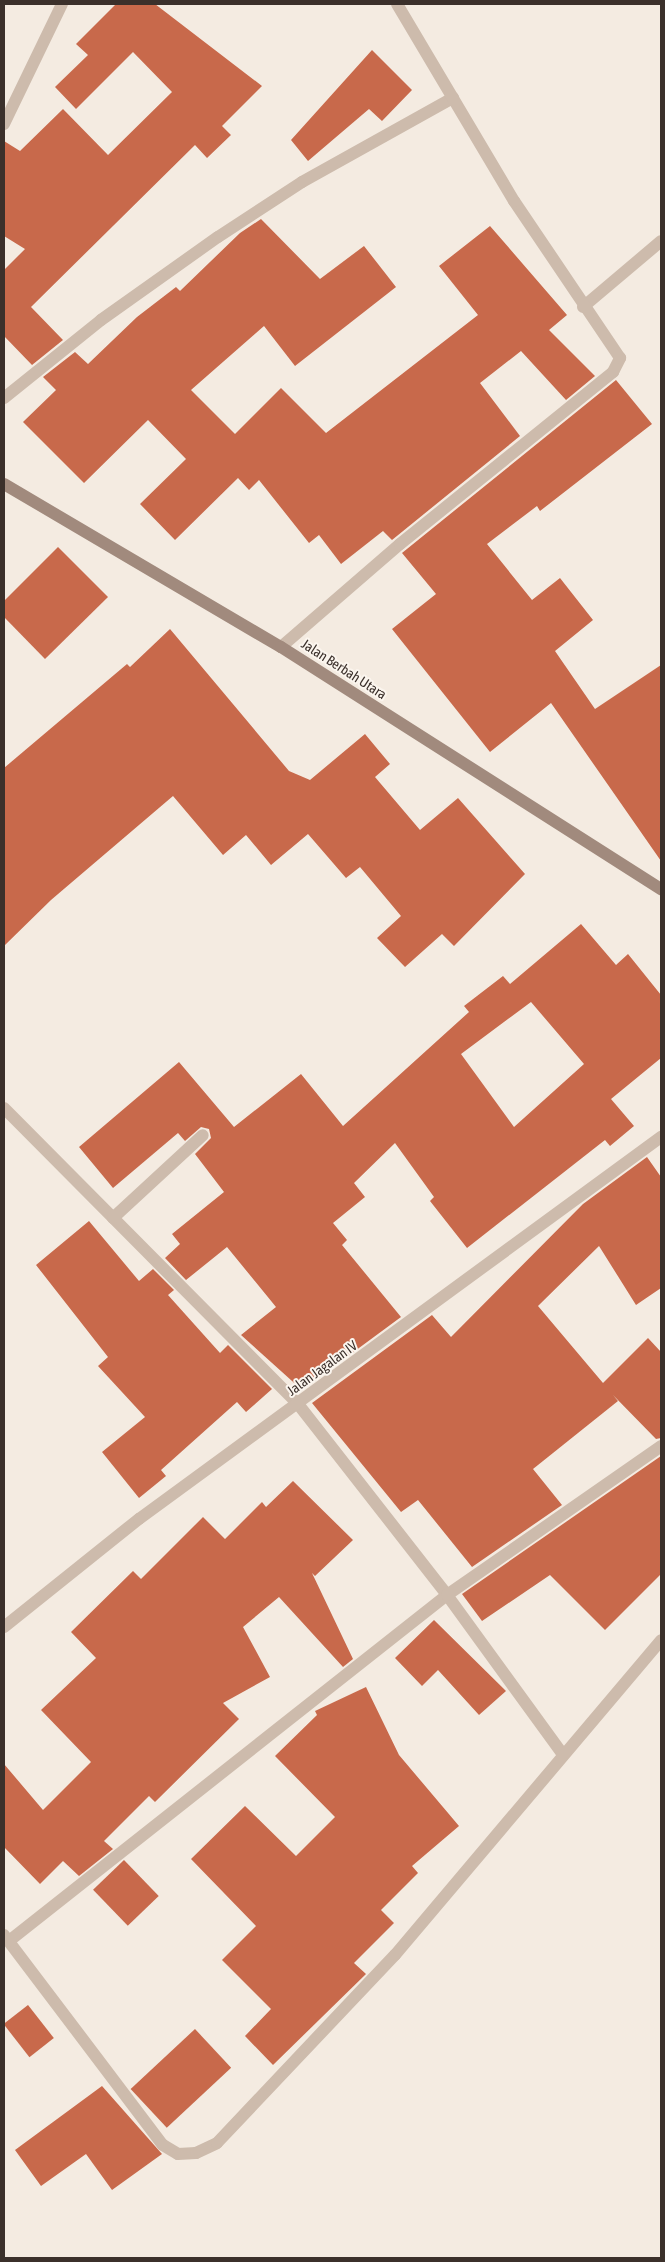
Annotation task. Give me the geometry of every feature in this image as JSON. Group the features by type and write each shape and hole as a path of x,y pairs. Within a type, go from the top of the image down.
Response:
{"main road":[{"name":"Jalan Berbah Utara","path":"4,484 281,647 661,889"}],"street":[{"path":"4,124 62,4"},
{"path":"281,647 400,544 613,372 620,358 617,350 583,307 397,4"},
{"path":"4,398 102,320 218,237 302,182 453,98"},
{"path":"583,307 661,241"},
{"path":"4,1108 298,1404 447,1595 562,1753"},
{"path":"113,1218 203,1135"},
{"name":"Jalan Jagalan IV","path":"4,1627 139,1519 661,1137"},
{"path":"661,1446 447,1595 6,1938 163,2145 178,2154 196,2153 217,2143 395,1955 562,1753 661,1640"}],"building":[{"path":"116,4 155,4 262,86 222,126 231,135 207,158 195,145 31,307 63,340 32,365 4,336 4,270 25,249 4,236 4,141 20,151 63,109 108,155 172,92 133,52 76,109 55,87 88,55 76,44"},
{"path":"372,50 412,90 382,121 369,109 308,161 291,140"},
{"path":"261,219 320,279 364,246 396,287 295,366 264,326 191,390 235,434 281,388 326,433 478,315 439,266 490,226 567,315 549,330 595,376 566,400 521,351 480,383 520,436 392,540 383,531 341,564 319,535 309,543 259,480 249,490 238,478 175,540 140,504 186,459 148,420 84,483 23,422 56,390 43,377 75,352 88,364 137,317 176,287 180,291 240,233"},
{"path":"616,380 652,424 540,511 537,506 487,544 532,600 560,578 593,620 555,651 595,709 661,665 661,861 551,703 490,752 392,629 436,594 402,553"},
{"path":"58,547 108,597 45,659 4,617 4,601"},
{"path":"170,629 289,771 310,780 365,734 390,764 375,777 420,830 458,798 525,874 454,946 442,934 405,967 377,938 401,916 360,867 346,878 308,834 271,865 246,835 223,855 173,796 51,900 4,946 4,768 127,664 130,667"},
{"path":"581,924 616,965 628,954 661,995 661,1058 611,1099 634,1126 610,1146 605,1140 467,1248 430,1201 434,1197 395,1143 354,1183 365,1197 333,1223 347,1240 342,1245 401,1317 302,1390 241,1335 276,1307 227,1247 186,1280 165,1258 180,1244 172,1234 224,1192 195,1154 211,1138 209,1129 201,1127 185,1141 178,1133 113,1188 79,1147 179,1062 234,1127 301,1074 343,1126 469,1012 464,1006 503,976 510,984","holes":["531,1002 584,1064 514,1127 461,1054"]},
{"path":"647,1157 661,1177 661,1288 636,1305 599,1246 538,1306 603,1383 648,1338 661,1352 661,1438 656,1439 613,1395 618,1401 533,1469 562,1505 472,1567 418,1500 401,1512 312,1403 432,1315 451,1337 583,1204"},
{"path":"89,1221 139,1281 153,1269 174,1290 168,1295 220,1353 228,1345 272,1389 246,1412 237,1402 161,1470 166,1476 139,1498 102,1452 145,1417 98,1366 108,1357 36,1265"},
{"path":"661,1456 661,1574 605,1630 550,1575 482,1621 462,1594"},
{"path":"293,1481 353,1540 315,1576 312,1573 353,1659 343,1667 279,1597 243,1627 270,1677 223,1703 239,1719 155,1802 149,1796 104,1841 113,1849 79,1876 63,1861 40,1884 4,1847 4,1764 43,1810 91,1762 41,1710 96,1658 71,1632 133,1571 141,1579 203,1517 225,1539 262,1502 266,1507"},
{"path":"434,1620 506,1691 479,1715 438,1670 422,1686 395,1658"},
{"path":"366,1687 399,1755 459,1826 412,1866 418,1873 381,1910 394,1923 354,1963 366,1974 273,2065 245,2036 271,2009 222,1960 256,1926 191,1859 245,1806 296,1856 335,1817 275,1756 317,1715 315,1711"},
{"path":"124,1860 159,1896 128,1926 93,1890"},
{"path":"28,2005 54,2038 29,2057 4,2025"},
{"path":"195,2029 231,2068 167,2128 131,2089"},
{"path":"102,2086 162,2154 112,2190 86,2154 41,2186 15,2150"}]}
